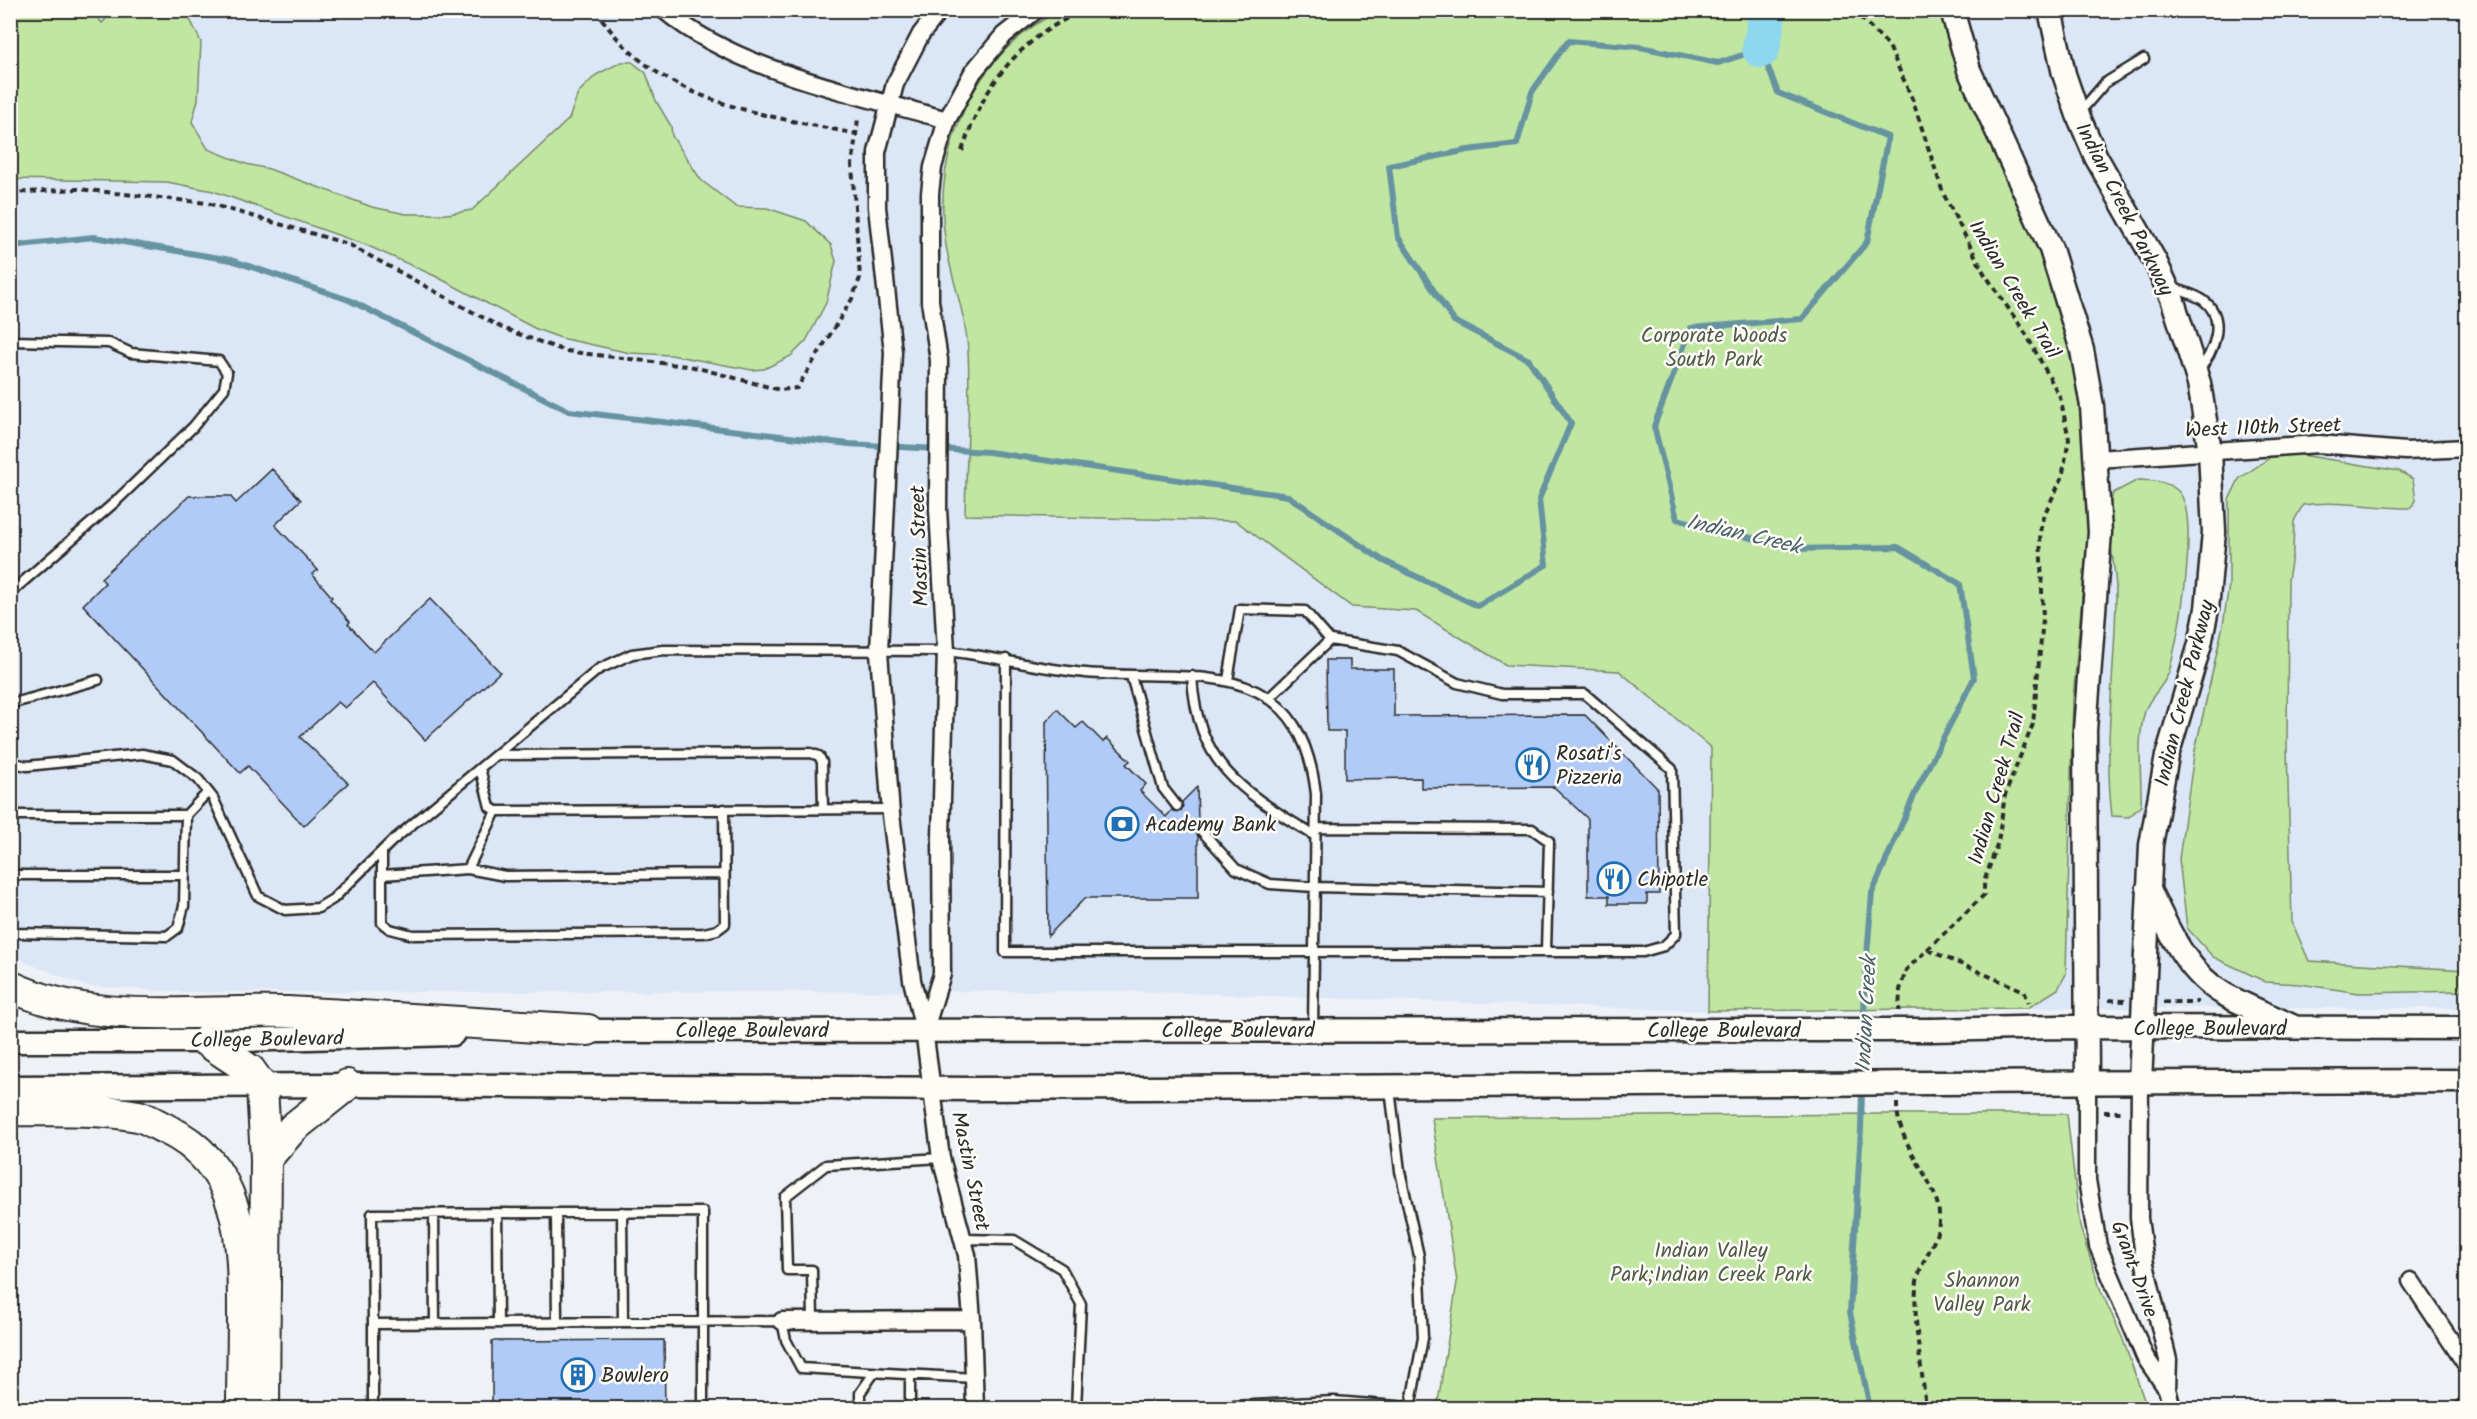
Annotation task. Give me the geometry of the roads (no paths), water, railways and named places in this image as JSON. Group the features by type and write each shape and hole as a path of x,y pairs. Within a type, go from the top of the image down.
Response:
{"highway":[{"path":"10,986 38,1000 79,1009 287,1012 588,1030"},
{"path":"206,1041 250,1070 262,1087 266,1159 264,1408"},
{"path":"266,1159 294,1128 347,1085"},
{"path":"10,1110 139,1116 188,1140 208,1161 222,1180 234,1207 242,1236 242,1408"}],"main road":[{"path":"1952,10 1969,70 2030,199 2068,300 2082,350 2097,459 2100,551 2085,730 2087,1083"},
{"name":"Indian Creek Parkway","path":"2050,10 2064,74 2078,115 2096,157 2155,261 2165,285 2195,374 2210,451 2214,532 2207,609 2200,644 2167,756 2158,799 2148,887 2140,1083"},
{"path":"2148,887 2178,947 2204,978 2222,993 2299,1029"},
{"name":"College Boulevard","path":"10,1041 206,1041 588,1030 2466,1028"},
{"path":"10,1087 347,1085 932,1089 2466,1081"}],"street":[{"path":"664,10 683,27 719,48 777,71 947,120"},
{"name":"Mastin Street","path":"939,10 921,34 907,59 889,103 877,152 875,179 879,235 891,318 891,408 879,652 890,809 912,980 924,1030 941,1158 967,1255 975,1408"},
{"name":"Mastin Street","path":"924,1030 942,974 941,837 946,651 938,509 939,360 930,301 930,194 933,167 947,120 973,72 1004,35 1035,10"},
{"name":"West 110th Street","path":"2097,459 2319,444 2406,451 2466,448"},
{"name":"Grant Drive","path":"2087,1083 2087,1180 2098,1246 2145,1357 2167,1389"},
{"name":"Grant Drive","path":"2140,1083 2139,1218 2145,1264 2168,1360 2167,1389 2172,1408"},
{"path":"2411,1281 2466,1364"},
{"path":"782,1321 972,1320"}],"lane":[{"path":"2078,115 2105,83 2144,59"},
{"path":"2165,285 2204,300 2214,318 2217,339 2210,359 2195,374"},
{"path":"10,341 109,344 131,353 206,358 219,361 226,373 224,389 193,427 114,503 10,593"},
{"path":"1006,659 1005,952 1643,952 1664,946 1676,934 1672,769 1585,694 1502,694 1457,683 1398,651 1330,640 1305,611 1240,609 1228,680"},
{"path":"1268,699 1330,640"},
{"path":"10,762 27,766 142,754 173,760 198,779 208,792 258,896 285,910 318,908 333,900 382,852 599,669 632,654 663,650 946,651 1081,673 1192,676 1228,680 1250,688 1286,714 1302,739 1312,765 1315,832 1313,1030"},
{"path":"1131,675 1163,788 1177,806"},
{"path":"1192,676 1193,705 1204,740 1224,768 1255,798 1315,832 1532,829 1549,841 1546,951"},
{"path":"10,704 98,680"},
{"path":"496,755 811,753 819,756 822,762 824,809"},
{"path":"480,768 490,807 496,811 890,809"},
{"path":"10,930 15,933 167,936 178,928 184,906 186,815 208,792"},
{"path":"382,852 382,922 390,929 413,935 704,933 717,930 724,924 724,809"},
{"path":"468,868 496,811"},
{"path":"10,815 186,815"},
{"path":"1198,827 1236,868 1270,884 1548,892"},
{"path":"382,875 468,868 505,876 724,874"},
{"path":"10,875 185,875"},
{"path":"962,1239 1014,1240 1062,1269 1081,1304 1076,1408 1190,1408 1334,1401 1410,1408 1422,1338 1419,1256 1400,1171 1390,1085"},
{"path":"813,1321 812,1270 787,1270 785,1197 826,1166 941,1158"},
{"path":"622,1212 623,1322"},
{"path":"373,1408 372,1214 702,1212 703,1408"},
{"path":"434,1213 435,1323"},
{"path":"497,1213 498,1323"},
{"path":"556,1213 557,1322"},
{"path":"372,1324 782,1321 786,1340 801,1368 974,1378"},
{"path":"860,1408 860,1393 874,1373"},
{"path":"910,1376 910,1408"}],"waterway":[{"name":"Indian Creek","path":"1761,49 1768,10"},
{"path":"10,246 94,237 231,260 349,300 569,411 849,444 989,452 1288,496 1382,560 1478,606 1546,565 1539,499 1571,423 1529,360 1454,321 1398,237 1389,166 1468,150 1517,144 1532,92 1568,41 1640,47 1718,63 1761,49 1778,93 1888,137 1867,242 1802,319 1691,328 1654,426 1677,519 1794,549 1898,547 1960,584 1974,678 1916,791 1872,893 1865,980 1861,1129 1850,1312 1870,1408"}],"place":[{"name":"Rosati's Pizzeria","path":"1533,765"},
{"name":"Academy Bank","path":"1122,824"},
{"name":"Chipotle","path":"1614,879"},
{"name":"Bowlero","path":"578,1375"}],"park label":[{"name":"Corporate Woods South Park","path":"1714,347"},
{"name":"Indian Valley Park;Indian Creek Park","path":"1711,1262"},
{"name":"Shannon Valley Park","path":"1982,1292"}]}
